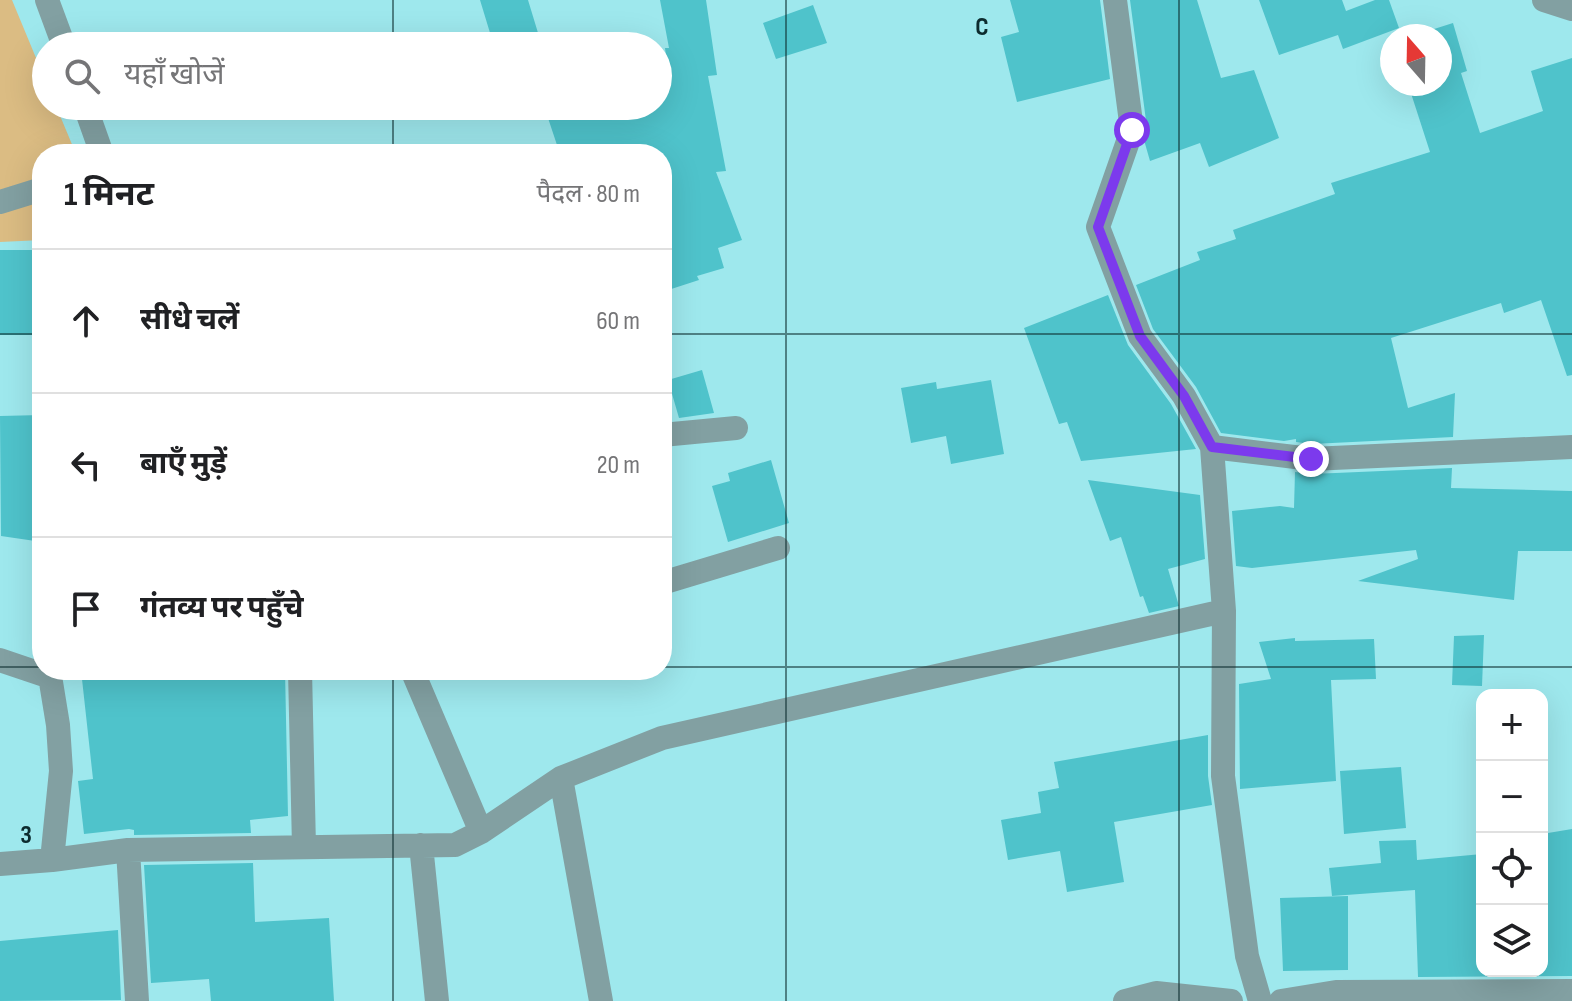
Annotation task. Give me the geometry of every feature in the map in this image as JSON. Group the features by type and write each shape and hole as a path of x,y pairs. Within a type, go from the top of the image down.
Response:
{"street":[{"path":"47,0 59,32"},
{"path":"1115,0 1132,130 1098,227 1140,336 1184,396 1212,447 1224,611 1223,776 1247,956 1260,1001"},
{"path":"1544,0 1572,9"},
{"path":"90,120 98,144"},
{"path":"0,202 32,192"},
{"path":"672,434 736,428"},
{"path":"1212,447 1311,459 1572,447"},
{"path":"672,580 778,548"},
{"path":"0,864 128,850 455,845 481,832 561,778 662,738 1224,611"},
{"path":"0,660 32,668"},
{"path":"50,680 58,725 61,771 52,860"},
{"path":"300,680 304,847"},
{"path":"416,680 481,832"},
{"path":"561,778 601,1001"},
{"path":"421,845 437,1001"},
{"path":"128,850 137,1001"},
{"path":"1281,1001 1336,992 1572,991"},
{"path":"1125,1001 1156,993 1231,1001"}],"shaded area":[{"path":"0,0 12,0 32,48 32,120 62,120 72,144 32,144 32,240 0,242"}],"building":[{"path":"480,0 528,0 538,32 490,32"},
{"path":"660,0 706,0 717,75 708,76 726,171 716,172 742,240 718,248 724,268 697,276 699,280 672,289 672,144 557,144 549,120 672,120 672,32 666,32"},
{"path":"1010,0 1100,0 1110,79 1017,102 1001,37 1019,32"},
{"path":"1130,0 1197,0 1221,78 1254,70 1279,138 1209,167 1200,143 1150,161 1144,140 1147,128"},
{"path":"1259,0 1342,0 1346,11 1375,0 1389,0 1398,24 1380,24 1380,35 1343,49 1338,35 1279,55"},
{"path":"813,5 827,43 776,59 763,23"},
{"path":"1453,23 1467,71 1461,73 1480,133 1543,111 1531,71 1572,58 1572,375 1567,376 1541,300 1504,313 1501,303 1391,338 1408,408 1455,393 1453,437 1312,444 1296,442 1296,439 1284,441 1221,433 1196,387 1153,329 1136,285 1200,260 1197,252 1236,239 1233,230 1335,194 1331,183 1430,152 1412,96 1452,96 1450,24"},
{"path":"0,250 32,250 32,335 0,335"},
{"path":"1108,295 1128,345 1171,404 1196,449 1081,461 1067,422 1059,424 1024,328"},
{"path":"702,370 714,413 679,418 672,394 672,379"},
{"path":"991,380 1004,454 951,464 946,436 911,443 901,388 936,382 937,389"},
{"path":"32,415 32,541 1,536 0,416"},
{"path":"771,460 789,523 728,542 712,486 730,481 728,473"},
{"path":"1452,468 1451,488 1572,491 1572,551 1518,551 1514,600 1358,581 1418,559 1416,550 1252,568 1236,566 1232,511 1280,506 1294,508 1295,472 1312,474"},
{"path":"1088,480 1200,495 1205,559 1168,569 1179,606 1149,613 1143,596 1140,597 1121,537 1110,541"},
{"path":"1484,635 1482,686 1452,685 1454,636"},
{"path":"1295,638 1295,641 1374,639 1376,679 1331,680 1336,781 1240,789 1239,684 1271,679 1259,642"},
{"path":"82,680 285,680 288,816 250,820 251,833 134,835 134,830 129,829 84,834 78,781 93,779"},
{"path":"1208,735 1212,805 1114,822 1124,882 1067,892 1060,851 1008,860 1001,820 1041,813 1038,792 1059,788 1054,762"},
{"path":"1401,767 1406,828 1344,834 1340,771"},
{"path":"1572,829 1572,976 1548,976 1548,833"},
{"path":"1416,840 1417,860 1476,855 1476,977 1418,977 1415,890 1332,896 1329,868 1381,863 1379,841"},
{"path":"253,863 255,922 329,918 334,1001 211,1001 209,979 151,983 144,865"},
{"path":"1348,896 1348,970 1283,971 1280,898"},
{"path":"118,930 121,1000 0,1001 0,941"}],"route":[{"path":"1132,130 1098,227 1140,336 1184,396 1212,447 1311,459"}]}
